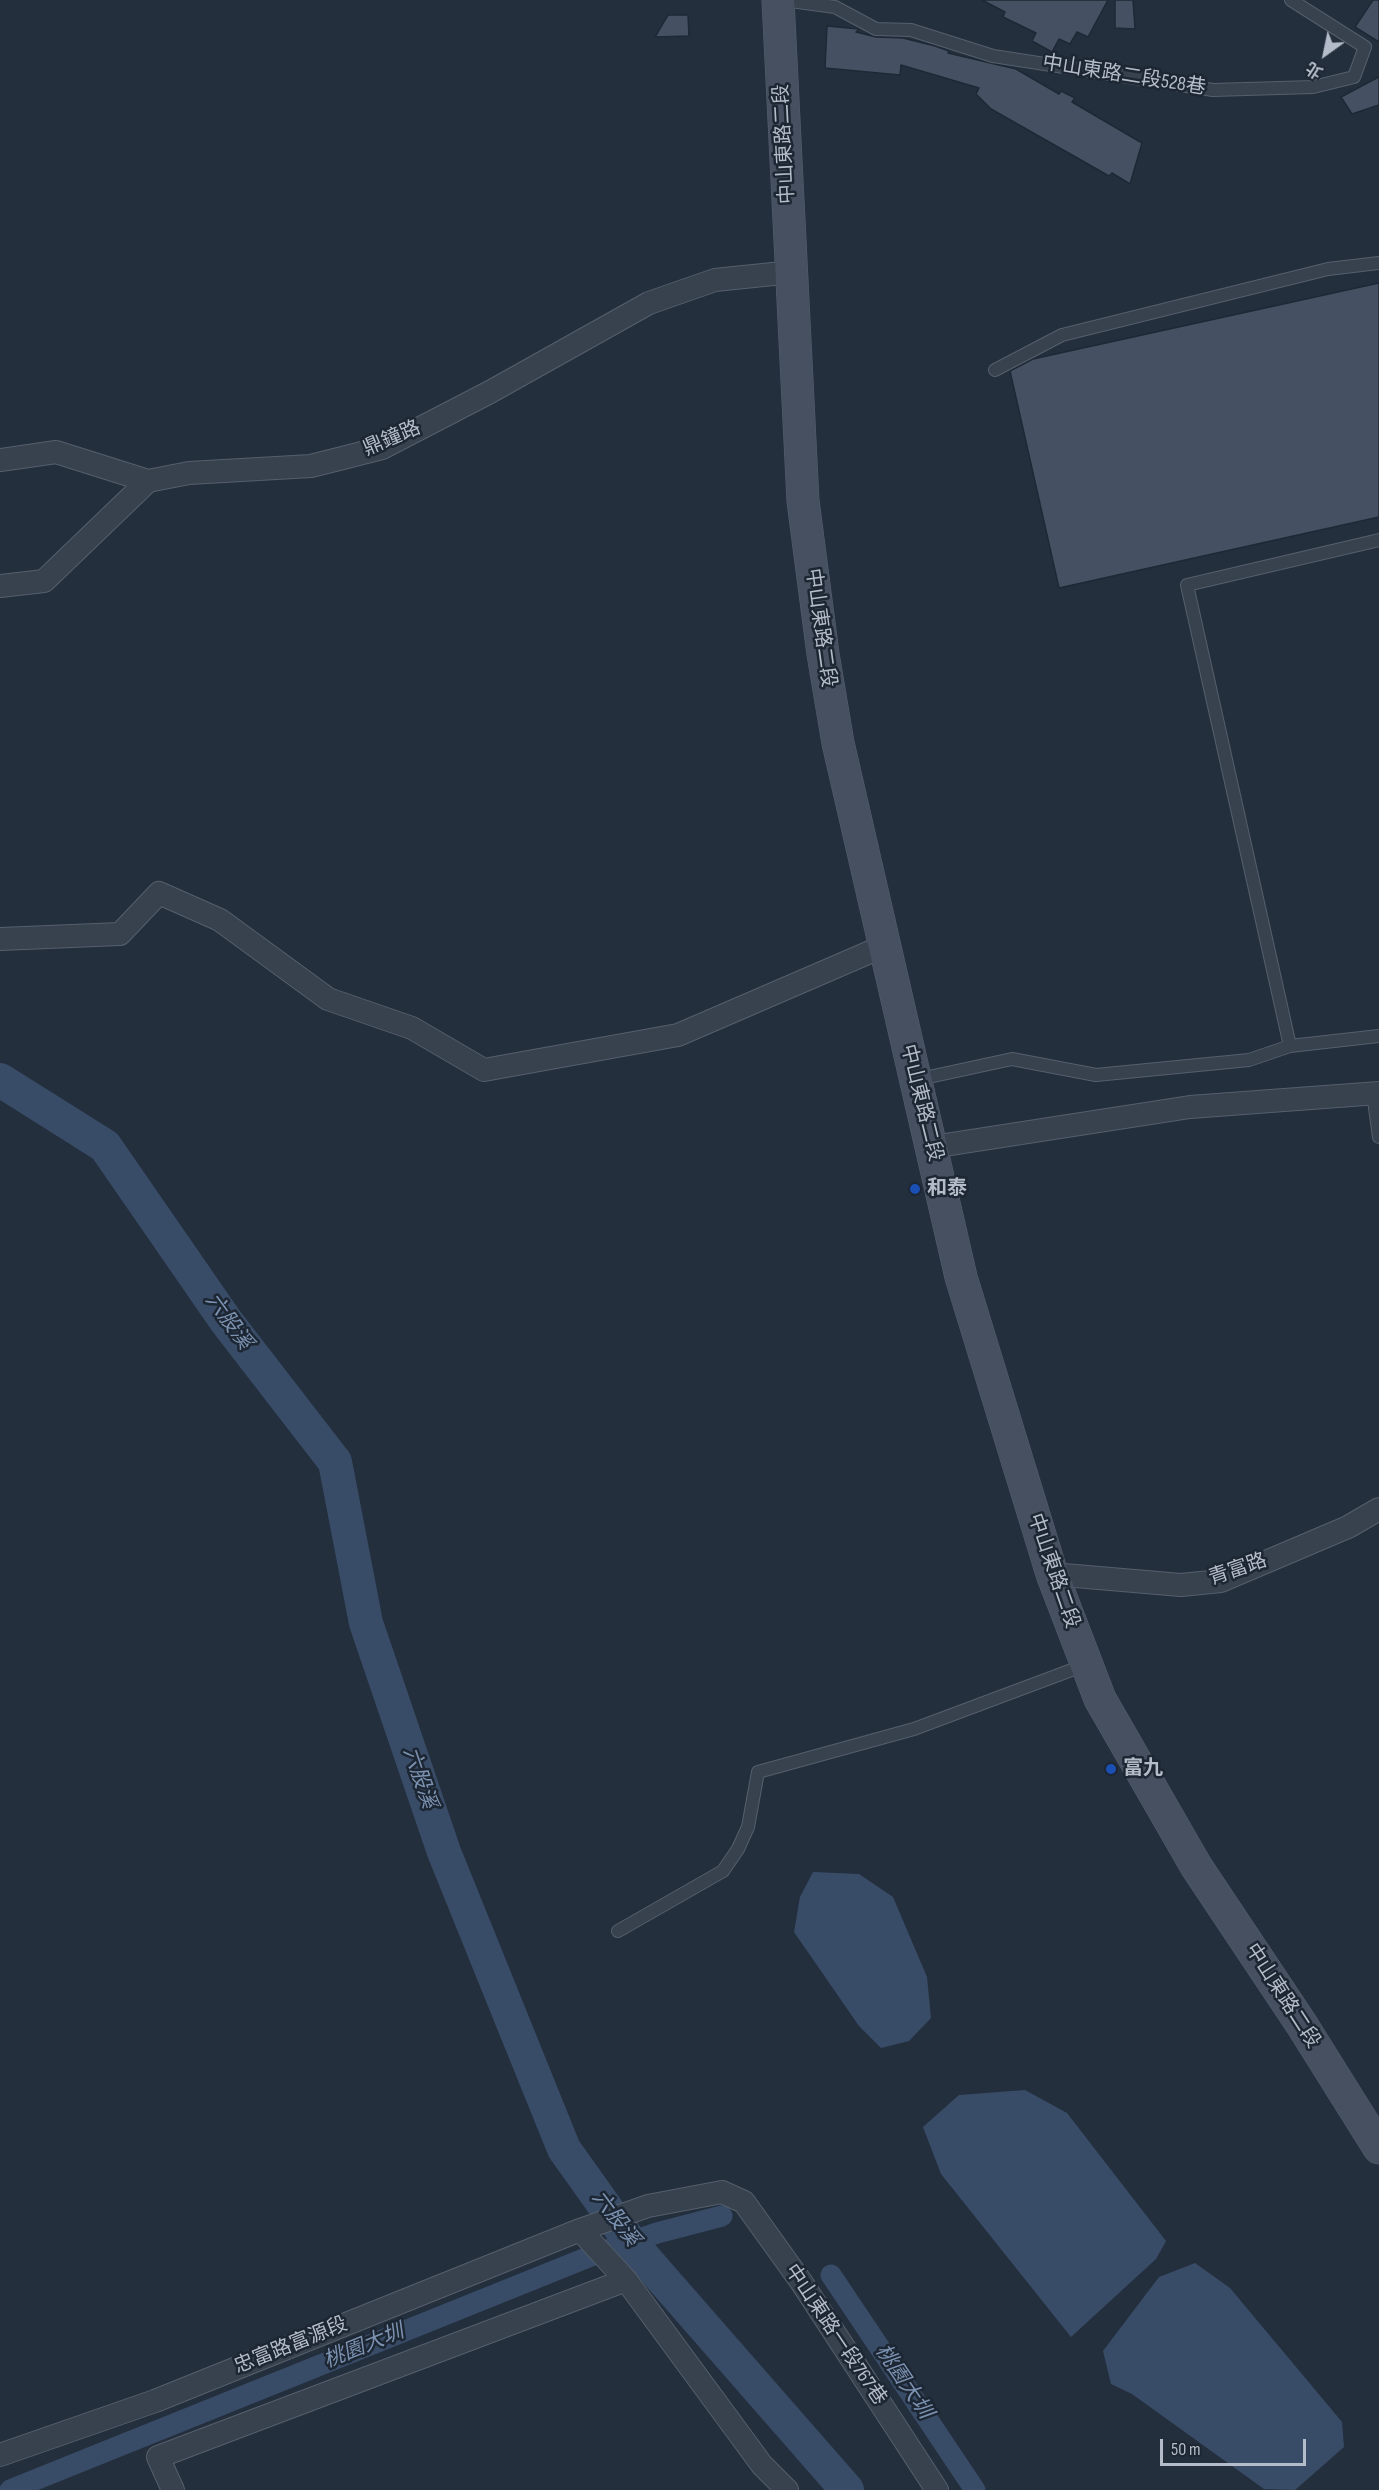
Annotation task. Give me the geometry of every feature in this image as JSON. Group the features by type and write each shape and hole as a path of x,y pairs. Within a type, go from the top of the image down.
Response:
{"main road":[{"name":"中山東路二段","path":"780,0 803,501 822,642 837,743 961,1277 1052,1574 1100,1699 1196,1866 1302,2025 1379,2148"}],"street":[{"name":"鼎鐘路","path":"148,481 189,472 311,466 382,448 490,392 649,303 715,280 792,273"},
{"path":"0,460 56,452 148,481 44,581 0,585"},
{"path":"0,939 120,934 159,893 220,920 328,999 411,1028 484,1070 678,1035 884,946"},
{"path":"932,1146 1190,1107 1376,1093"},
{"name":"青富路","path":"1052,1574 1181,1585 1221,1581 1348,1527 1379,1509"},
{"name":"忠富路富源段","path":"0,2455 155,2401 580,2230 648,2206 722,2192"},
{"name":"中山東路一段767巷","path":"722,2192 744,2202 802,2283 937,2490"},
{"path":"580,2230 626,2280 762,2465 787,2490"},
{"path":"173,2490 158,2457 626,2280"}],"lane":[{"name":"中山東路二段528巷","path":"780,0 835,7 876,29 911,30 993,56 1213,90 1313,87 1354,77 1365,47 1291,0"},
{"path":"995,370 1062,335 1328,269 1379,263"},
{"path":"1290,1046 1187,585 1379,540"},
{"path":"914,1080 1012,1059 1096,1075 1249,1060 1290,1046 1379,1036"},
{"path":"1376,1093 1379,1137"},
{"path":"618,1930 723,1871 738,1849 748,1827 758,1772 914,1729 1086,1664"}],"water":[{"path":"813,1872 859,1874 893,1897 927,1977 931,2018 909,2041 881,2048 859,2026 794,1932 800,1897"},
{"path":"1025,2090 1067,2113 1166,2241 1156,2259 1071,2337 941,2174 923,2127 959,2095"},
{"path":"1195,2263 1230,2288 1342,2422 1344,2447 1295,2490 1264,2489 1132,2394 1111,2384 1103,2351 1159,2277"}],"building":[{"path":"982,0 1108,0 1088,37 1077,32 1070,44 1059,39 1052,52 1032,41 1036,33 1003,17 1005,12"},
{"path":"1115,0 1133,0 1135,29 1115,28"},
{"path":"1373,0 1379,0 1379,42 1355,27"},
{"path":"668,15 688,15 689,36 655,37"},
{"path":"827,26 859,29 856,32 876,37 903,38 935,46 949,51 948,53 1016,69 1059,94 1061,91 1075,98 1072,102 1142,143 1130,184 1112,173 1109,176 991,109 976,94 979,88 901,65 900,75 825,68"},
{"path":"1379,77 1379,105 1352,114 1341,97"},
{"path":"1379,283 1379,517 1059,588 1010,371 1033,359"}],"waterway":[{"name":"六股溪","path":"0,1080 105,1146 226,1321 335,1462 366,1623 444,1852 564,2149 631,2243 847,2490"},
{"name":"桃園大圳","path":"10,2490 596,2254 657,2233 722,2216"},
{"name":"桃園大圳","path":"831,2275 975,2490"}],"place":[{"name":"和泰","path":"915,1189"},
{"name":"富九","path":"1111,1769"}]}
